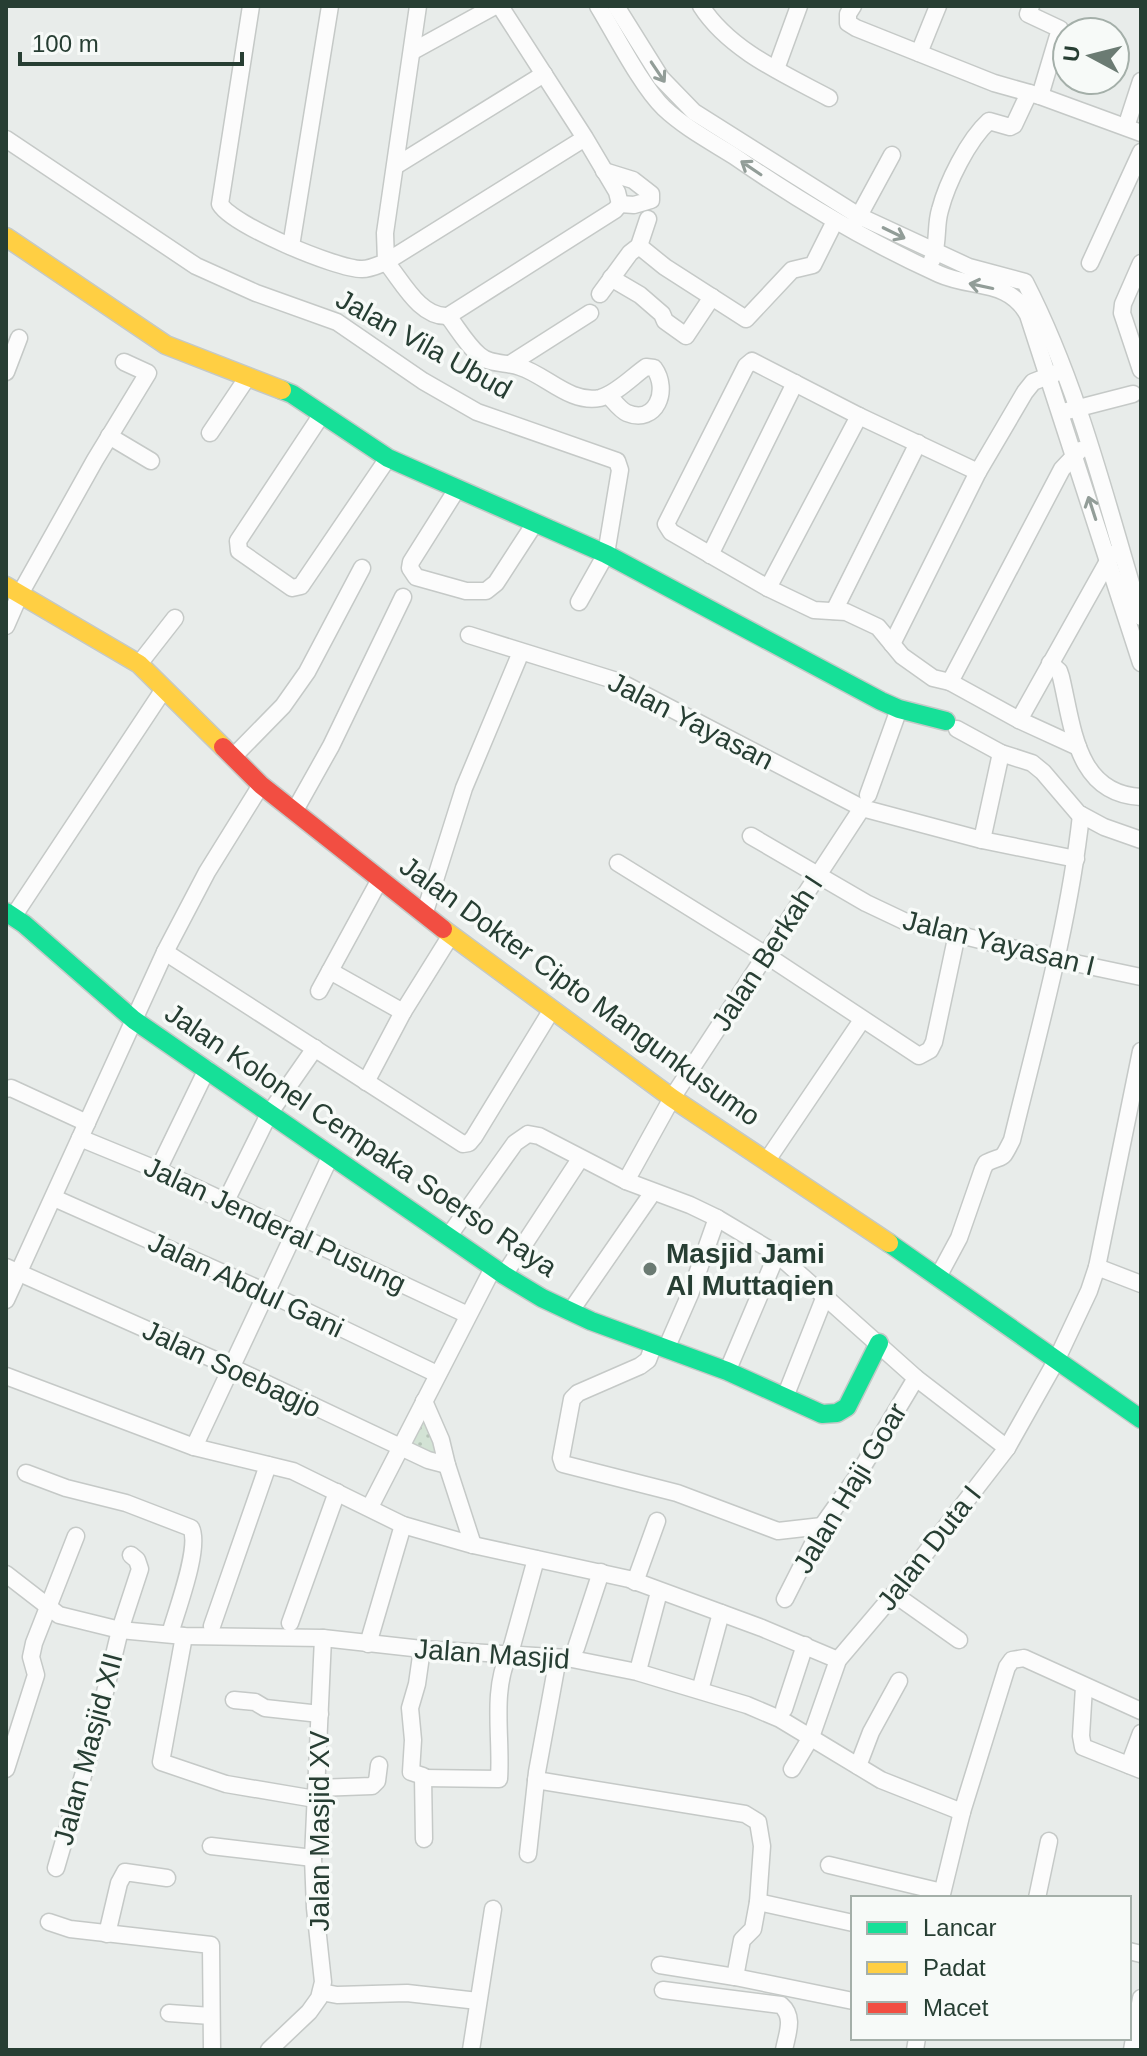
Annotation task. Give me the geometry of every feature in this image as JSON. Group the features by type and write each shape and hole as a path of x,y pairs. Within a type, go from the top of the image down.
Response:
{"street":[{"path":"251,6 220,204 232,218 318,258 352,268 374,267 386,262 585,138"},
{"path":"291,246 330,6"},
{"path":"418,6 385,233 386,262 426,311 438,317 448,316 620,204"},
{"path":"413,51 498,6 585,138 617,192 620,204"},
{"path":"598,6 663,107 767,179 835,221 855,223 969,267 1025,282 1069,410 1088,444 1141,617"},
{"path":"616,6 661,78 694,112 855,223 928,269 942,276 1010,293 1021,301 1056,373"},
{"path":"701,6 736,44 829,98"},
{"path":"776,69 799,6"},
{"path":"853,6 848,14 848,23 994,83 1035,94 1134,130 1141,81"},
{"path":"919,53 938,6"},
{"path":"928,269 935,252 939,211 959,163 989,121 1010,127 1014,125 1035,94 1060,29 1028,14 1031,6"},
{"path":"397,165 544,74"},
{"name":"Jalan Vila Ubud","path":"6,139 196,266 256,293 337,322 423,381 477,412 617,461 620,470 606,554 579,602"},
{"path":"1090,263 1141,152"},
{"path":"855,223 892,155"},
{"path":"604,171 633,180 651,194 651,200 643,204 620,204"},
{"path":"600,294 632,250 639,246 648,219"},
{"path":"639,246 665,267 743,318 749,318 792,270 813,265 835,221"},
{"path":"6,237 166,345 292,394 388,458 606,554 899,709 952,725 1001,753 1032,763 1081,815 1141,840"},
{"path":"1141,263 1122,313 1141,370"},
{"path":"611,278 640,295 662,314 665,321 686,336 712,297"},
{"path":"510,364 590,313"},
{"path":"448,316 478,355 491,362 510,364 535,373 584,398 608,395"},
{"path":"6,372 19,338"},
{"path":"978,472 859,416 755,361 749,363 667,519 667,528 768,588 814,610 846,612 878,627 902,656 933,678 950,682 1019,720 1078,747"},
{"path":"6,626 13,590 148,373 124,362"},
{"path":"892,644 978,472 1025,392 1033,382 1056,373"},
{"path":"1069,410 1137,398 1132,386 1141,376"},
{"path":"210,433 247,378"},
{"path":"710,555 795,383"},
{"path":"1069,410 1075,455 1141,663"},
{"path":"322,414 238,541 239,551 247,558 292,588 301,586 388,458"},
{"path":"768,588 859,416"},
{"path":"109,436 151,461"},
{"path":"834,611 918,443"},
{"path":"950,682 1062,469 1088,444"},
{"path":"457,489 411,562 410,568 416,577 466,591 486,591 496,583 535,523"},
{"path":"1019,720 1119,544"},
{"path":"233,757 283,706 307,672 362,568"},
{"name":"Jalan Dokter Cipto Mangunkusumo","path":"13,590 139,664 261,785 379,881 551,1011 672,1098 768,1159 1141,1419"},
{"path":"294,812 331,746 403,597"},
{"path":"139,664 175,618"},
{"name":"Jalan Yayasan","path":"469,635 620,682 865,802 982,840 1076,859"},
{"path":"424,915 464,788 521,652"},
{"path":"1050,663 1059,671 1085,764 1096,780 1113,791 1141,797"},
{"path":"10,914 164,689"},
{"name":"Jalan Berkah I","path":"626,1181 672,1098 865,802 899,709"},
{"path":"982,840 1001,753"},
{"path":"6,1300 12,1270 54,1198 165,952 207,872 261,785"},
{"path":"938,1277 959,1238 986,1163 1004,1157 1012,1140 1056,959 1076,859 1081,815"},
{"name":"Jalan Yayasan I","path":"751,836 891,916 1056,959 1141,977"},
{"path":"618,863 766,955 912,1053 925,1055 934,1042 957,934"},
{"path":"319,991 379,881"},
{"name":"Jalan Kolonel Cempaka Soerso Raya","path":"10,914 134,1020 498,1271 570,1312 727,1372 822,1414 842,1410 852,1399 879,1343"},
{"path":"366,1082 403,1012 451,935"},
{"path":"165,952 456,1142 469,1143 551,1011"},
{"path":"330,971 403,1012"},
{"path":"768,1159 862,1020"},
{"path":"226,1201 269,1114 315,1048"},
{"name":"Jalan Duta I","path":"792,1769 811,1737 838,1660 894,1594 1007,1448 1056,1361 1097,1267 1141,1051"},
{"path":"158,1170 207,1069"},
{"name":"Jalan Jenderal Pusung","path":"6,1089 11,1088 158,1170 468,1315"},
{"path":"448,1237 515,1143 528,1134 539,1136 626,1181 717,1218 777,1254 916,1378 1007,1448"},
{"path":"194,1447 330,1157"},
{"path":"370,1507 468,1315 580,1159"},
{"path":"570,1312 653,1192"},
{"name":"Jalan Abdul Gani","path":"54,1198 266,1292 437,1374"},
{"path":"717,1218 690,1294 660,1347 640,1366 595,1385 572,1399 561,1458 563,1464 677,1493 778,1531 822,1526"},
{"path":"727,1372 777,1254"},
{"path":"1097,1267 1139,1281"},
{"name":"Jalan Soebagjo","path":"12,1270 231,1367 399,1447 447,1465"},
{"path":"785,1397 825,1296"},
{"path":"6,1376 194,1447 293,1471 403,1525 473,1545 635,1582 838,1660"},
{"name":"Jalan Haji Goar","path":"785,1599 822,1526 856,1478 916,1378"},
{"path":"424,1401 441,1440 473,1545"},
{"path":"212,1626 268,1465"},
{"path":"26,1473 66,1488 126,1503 191,1528 194,1536 177,1635 162,1763 226,1784 316,1794 372,1786 377,1781 379,1765"},
{"path":"290,1623 337,1492"},
{"path":"635,1582 657,1521"},
{"path":"368,1644 403,1525"},
{"path":"6,1769 36,1675 32,1654 76,1536"},
{"name":"Jalan Masjid XII","path":"56,1868 94,1738 120,1630 140,1569 131,1555"},
{"path":"422,1649 410,1708 413,1740 411,1772 423,1778 499,1779 502,1669 536,1559"},
{"path":"576,1648 601,1572"},
{"name":"Jalan Masjid","path":"6,1574 48,1607 77,1621 120,1630 177,1635 323,1638 422,1649 510,1650 573,1658 637,1672 747,1705 780,1719 900,1789 962,1812"},
{"path":"639,1667 659,1592"},
{"path":"894,1594 959,1640"},
{"path":"702,1683 721,1613"},
{"name":"Jalan Masjid XV","path":"321,1992 323,1982 313,1858 323,1638"},
{"path":"784,1709 805,1645"},
{"path":"528,1854 536,1780 558,1658"},
{"path":"829,1865 942,1895 962,1812 1007,1667 1012,1660 1024,1658 1141,1711"},
{"path":"858,1766 871,1732 899,1681"},
{"path":"1084,1687 1083,1747 1135,1767 1141,1733"},
{"path":"234,1700 255,1702 265,1708 320,1714"},
{"path":"423,1778 424,1839"},
{"path":"536,1780 753,1817 762,1830 758,1902 753,1929 742,1940 735,1977"},
{"path":"1037,1896 1049,1841"},
{"path":"211,1846 313,1858"},
{"path":"107,1934 119,1883 125,1872 167,1878"},
{"path":"758,1902 851,1923"},
{"path":"471,2050 493,1909"},
{"path":"49,1922 70,1929 211,1945 212,2050"},
{"path":"660,1965 851,2001"},
{"path":"663,1990 781,2005 790,2018 784,2050"},
{"path":"276,2048 309,2012 321,1992 337,1995 407,1993 478,2001"},
{"path":"1132,2050 1141,1998"},
{"path":"169,2013 211,2016"}],"green space":[{"path":"423,1403 444,1458 400,1447"}],"traffic: fast":[{"path":"282,390 388,458 606,554 881,701 946,721"},
{"path":"6,912 24,924 134,1020 542,1298 591,1321 727,1371 822,1414 837,1413 847,1407 879,1343"},
{"path":"889,1243 1141,1419"}],"traffic: slow":[{"path":"6,237 166,345 282,390"},
{"path":"6,586 139,664 223,747"},
{"path":"443,929 672,1098 889,1243"}],"traffic: jam":[{"path":"223,747 261,785 443,929"}],"place":[{"name":"Masjid Jami Al Muttaqien","path":"650,1269"}]}
